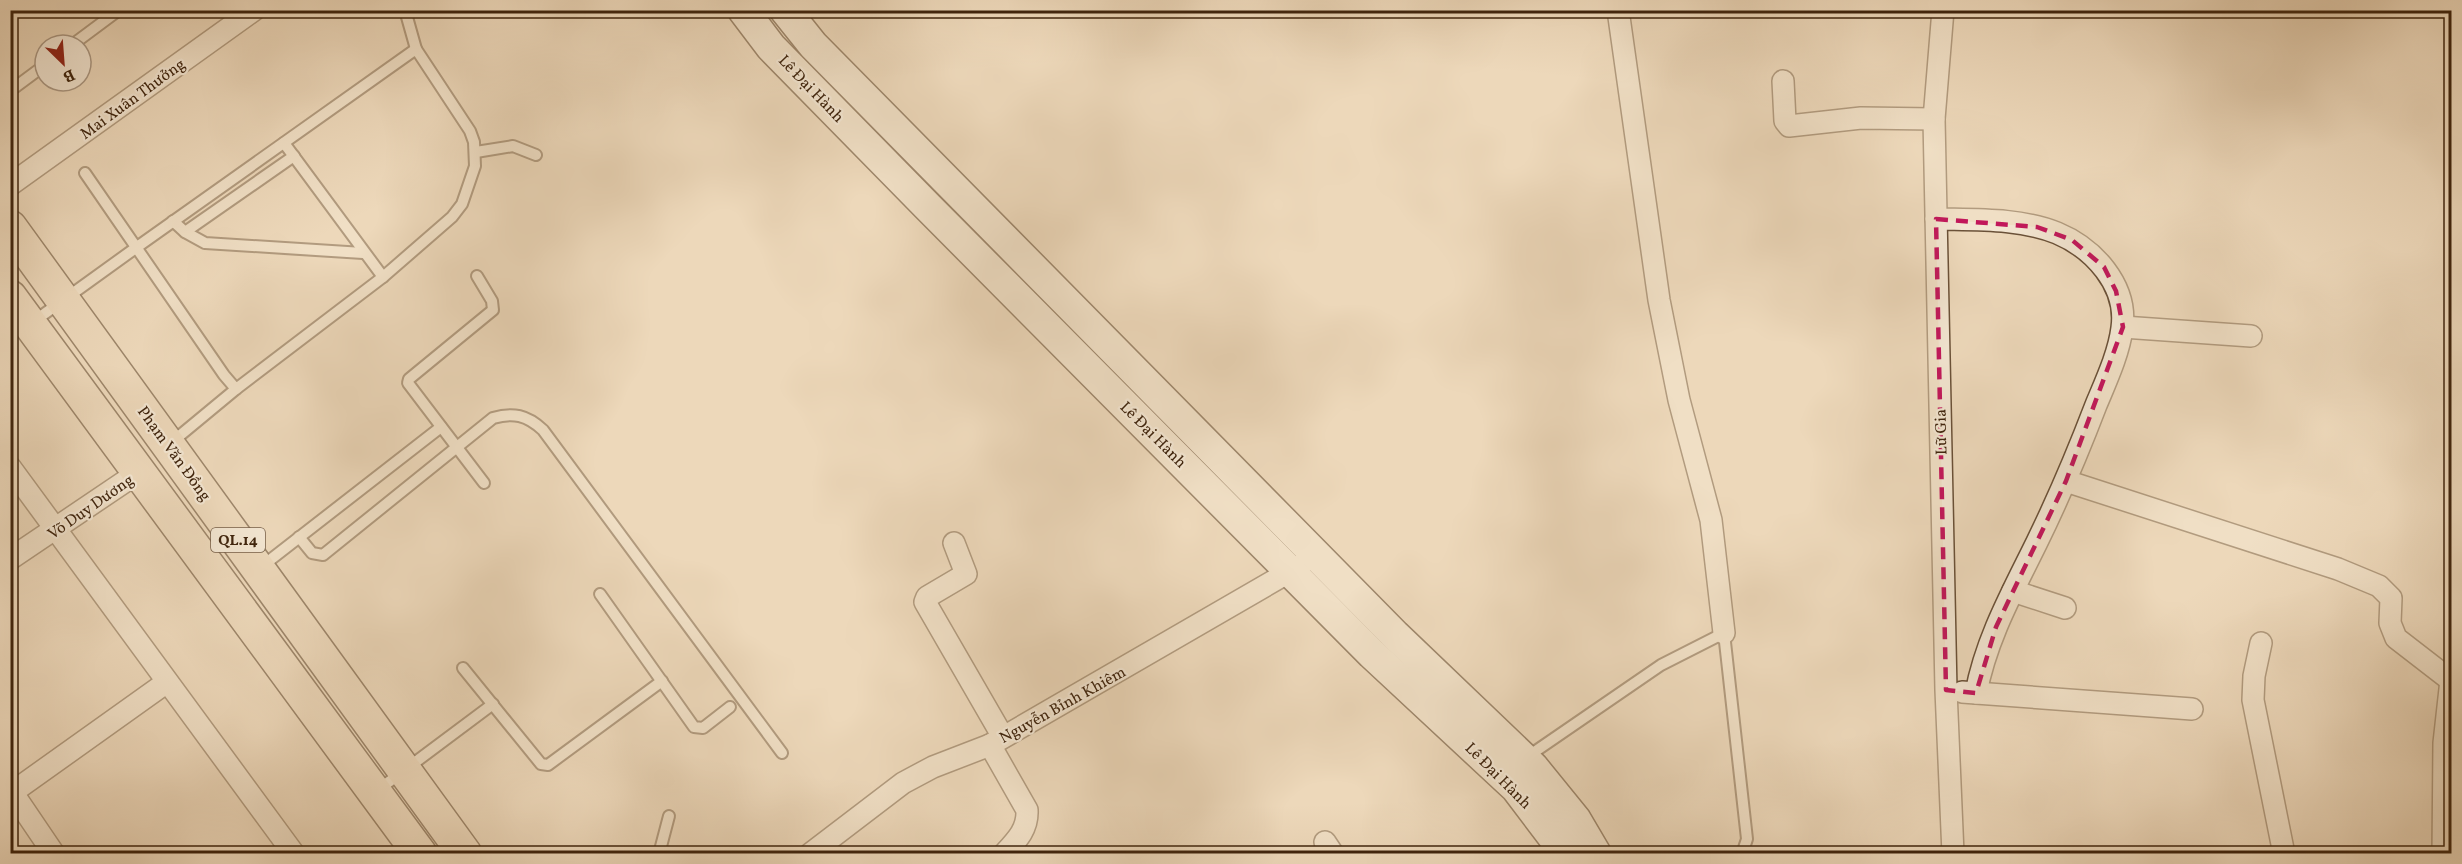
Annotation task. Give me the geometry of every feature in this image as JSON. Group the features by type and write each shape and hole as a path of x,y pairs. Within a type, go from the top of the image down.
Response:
{"main road":[{"name":"Lê Đại Hành","path":"743,10 771,47 1372,654 1516,788 1566,854"},
{"name":"Lê Đại Hành","path":"785,10 813,45 1395,636 1525,759 1576,820 1596,854"},
{"name":"Phạm Văn Đồng","path":"10,227 465,854"},
{"name":"QL.14","path":"18,312 139,472 420,854"}],"street":[{"name":"Mai Xuân Thưởng","path":"10,185 255,10"},
{"path":"1618,10 1659,300 1679,400 1711,520 1724,633"},
{"name":"Lữ Gia","path":"1942,10 1934,119 1946,690 1953,854"},
{"path":"1783,81 1785,121 1789,126 1869,117 1934,119"},
{"path":"1936,219 1991,221 2037,227 2072,240 2092,255 2111,280 2116,291 2122,327 2108,375 2066,481 1986,652 1976,693"},
{"path":"18,312 58,292"},
{"path":"2122,327 2251,336"},
{"path":"10,467 294,854"},
{"name":"Võ Duy Dương","path":"10,560 139,472"},
{"path":"2066,481 2338,569 2379,586 2391,598 2390,623 2396,638 2450,675 2443,761 2443,854"},
{"path":"954,543 966,574 927,597 925,602 996,741 1027,810 1028,822 1004,854"},
{"name":"Nguyễn Bỉnh Khiêm","path":"810,854 903,783 933,767 996,741 1317,556"},
{"path":"2013,591 2065,608"},
{"path":"2261,643 2254,676 2253,700 2284,854"},
{"path":"54,854 11,792 167,682"},
{"path":"1946,690 2192,709"}],"lane":[{"path":"88,33 119,10"},
{"path":"169,445 236,389 384,277 452,217 462,204 468,191 476,152 470,131 416,49 405,10"},
{"path":"58,292 137,247 416,49"},
{"path":"10,91 33,74"},
{"path":"284,143 363,253 384,277"},
{"path":"476,152 513,146 536,155"},
{"path":"185,232 294,156"},
{"path":"85,172 236,389"},
{"path":"173,221 185,232 206,243 363,253"},
{"path":"477,276 492,301 493,310 409,379 408,383 484,483"},
{"path":"299,537 312,554 323,555 493,418 506,414 531,418 543,430 782,753"},
{"path":"259,569 441,427"},
{"path":"600,594 694,727 699,729 730,707"},
{"path":"1525,759 1661,665 1724,633 1747,839 1746,852"},
{"path":"463,668 541,764 548,765 662,681"},
{"path":"375,792 493,704"},
{"path":"659,854 669,816"}],"highlighted area":[{"path":"1936,219 2037,227 2072,240 2104,267 2116,291 2123,327 2066,481 1996,627 1976,693 1946,690"}]}
